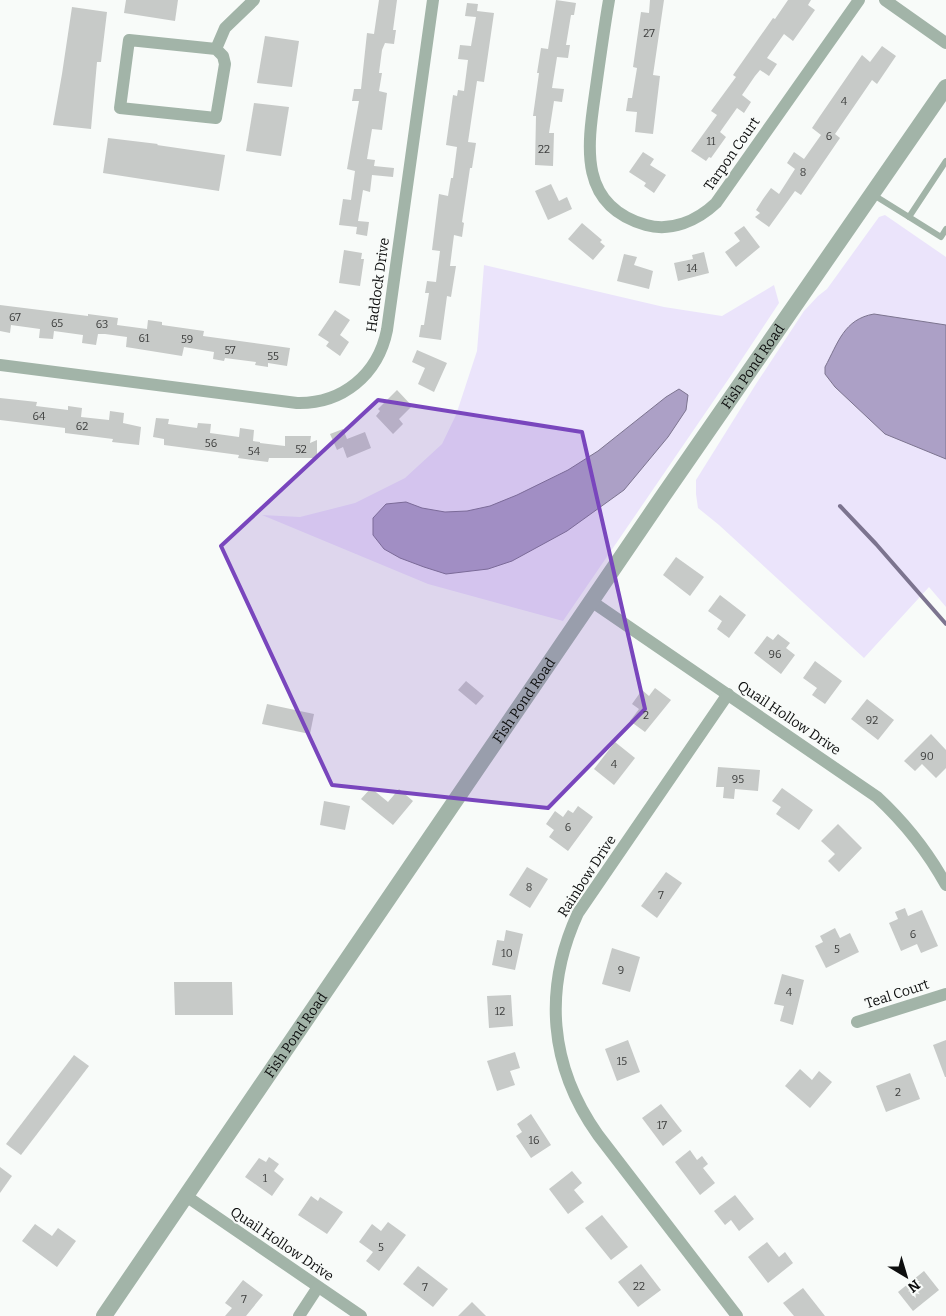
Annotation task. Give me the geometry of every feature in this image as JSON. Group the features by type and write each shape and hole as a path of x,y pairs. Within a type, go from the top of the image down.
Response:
{"street":[{"path":"216,49 225,28 254,0"},
{"name":"Haddock Drive","path":"0,365 297,403 312,403 326,400 350,388 362,379 372,367 382,349 387,330 433,0"},
{"name":"Tarpon Court","path":"608,0 591,122 589,146 591,171 594,181 606,201 625,216 652,226 668,227 695,219 706,213 716,203 859,0"},
{"path":"885,0 946,43"},
{"path":"129,40 216,49 223,56 225,64 216,118 120,108 129,40"},
{"name":"Fish Pond Road","path":"104,1316 591,601 946,87"},
{"name":"Quail Hollow Drive","path":"591,601 877,797 920,844 946,885"},
{"name":"Rainbow Drive","path":"728,694 578,913 564,948 555,1001 556,1033 560,1050 568,1080 581,1108 598,1134 737,1316"},
{"name":"Teal Court","path":"858,1022 946,994"},
{"name":"Quail Hollow Drive","path":"186,1196 361,1316"},
{"path":"299,1316 318,1287"}],"lane":[{"path":"908,217 946,161"},
{"path":"872,193 940,238 946,229"}],"highlighted area":[{"path":"378,400 582,432 645,709 548,808 332,785 221,546"}],"shaded area":[{"path":"885,215 946,257 946,607 929,587 864,658 698,508 696,480 804,311 827,289 879,217"},
{"path":"484,265 664,307 722,316 774,285 779,303 563,621 428,584 262,515 300,517 355,503 405,478 442,444 456,415 477,351"},
{"path":"874,314 946,325 946,459 885,434 835,387 825,374 825,367 843,333 856,321"},
{"path":"679,389 688,395 686,410 668,437 624,490 567,531 512,561 488,569 446,574 400,558 384,549 373,535 373,518 386,504 406,502 422,508 445,512 467,511 490,506 517,495 568,470 598,451 666,397"}],"building":[{"path":"126,0 178,0 175,21 124,13"},
{"path":"379,0 397,0 393,30 396,30 394,44 385,43 382,50 379,73 382,73 379,91 387,93 382,130 372,129 367,159 375,160 374,166 394,168 393,177 372,175 370,192 363,190 358,221 369,222 367,236 356,234 357,227 339,225 343,199 351,200 355,171 347,169 359,101 352,101 354,89 361,89 367,33 374,34"},
{"path":"556,0 576,3 574,15 571,15 566,45 570,45 568,58 557,57 552,88 564,89 562,102 554,101 549,133 554,133 553,166 535,165 536,116 533,116 539,73 537,73 541,48 548,49"},
{"path":"650,0 664,0 653,75 660,76 653,134 635,132 637,112 626,111 628,98 632,98 637,68 633,67 641,12 649,13"},
{"path":"788,0 811,0 808,5 815,10 793,41 784,34 767,58 777,64 769,76 760,70 755,76 742,95 751,102 744,113 737,108 720,132 726,137 711,158 709,157 706,161 691,151 717,115 711,111 736,77 733,75"},
{"path":"467,3 478,4 477,11 494,13 484,82 477,81 468,142 476,143 472,168 470,168 462,222 464,223 462,237 454,235 450,266 456,266 451,297 447,296 441,340 419,337 421,325 424,325 429,293 425,293 427,281 436,282 440,251 432,250 439,194 448,196 451,178 453,178 457,147 446,145 453,95 457,96 458,90 464,91 468,60 458,59 460,45 471,46 476,17 465,16"},
{"path":"72,7 107,12 101,62 97,62 91,129 53,125"},
{"path":"265,36 299,41 292,87 257,83"},
{"path":"882,46 896,56 877,84 872,80 835,134 840,138 801,195 795,191 769,227 755,217 760,213 756,210 771,188 779,194 795,169 787,163 794,152 804,159 821,135 812,128 862,55 870,62"},
{"path":"254,103 289,107 281,156 246,151"},
{"path":"108,138 225,155 219,191 103,173"},
{"path":"643,152 654,159 650,165 666,175 654,193 644,186 646,183 629,172"},
{"path":"551,184 559,201 567,197 572,209 548,220 535,191"},
{"path":"582,223 602,240 600,242 605,246 593,260 568,239"},
{"path":"744,226 760,247 736,267 725,252 740,241 734,233"},
{"path":"344,250 362,253 361,259 364,259 360,286 339,283"},
{"path":"704,252 709,273 678,281 674,263 693,259 692,255"},
{"path":"624,254 637,257 634,265 653,271 649,289 617,281"},
{"path":"0,305 118,318 117,325 147,329 148,320 162,322 162,325 204,331 203,336 290,348 287,366 268,363 268,367 255,365 256,362 225,358 224,361 213,359 214,352 184,347 182,356 126,347 127,337 105,334 98,334 96,345 82,343 83,335 54,331 53,339 39,338 40,329 11,325 10,333 0,331"},
{"path":"335,310 350,320 340,335 349,342 340,356 326,346 329,342 318,335"},
{"path":"417,350 447,363 434,392 418,384 425,368 412,362"},
{"path":"397,390 412,406 399,419 403,424 393,434 376,416 380,411 378,409"},
{"path":"0,398 37,402 36,406 68,410 68,406 82,408 81,417 109,420 110,411 124,413 123,423 141,427 139,445 112,442 113,439 65,433 65,428 0,420"},
{"path":"156,418 169,419 168,424 197,428 198,423 211,424 210,433 239,437 240,428 254,430 253,441 285,446 285,436 311,436 310,443 317,440 317,458 269,458 268,462 238,458 239,455 164,445 164,439 153,437"},
{"path":"343,429 347,439 365,432 371,448 347,458 343,447 337,450 330,434"},
{"path":"676,557 704,577 690,596 663,575"},
{"path":"720,595 746,615 729,638 717,629 722,621 708,611"},
{"path":"778,634 790,643 786,648 795,655 781,674 754,653 767,636 773,640"},
{"path":"815,661 842,681 825,704 812,695 817,688 803,678"},
{"path":"466,681 484,696 476,705 458,690"},
{"path":"655,688 671,700 645,732 630,721 639,709 632,704 642,690 649,696"},
{"path":"867,699 894,720 878,740 851,719"},
{"path":"267,704 314,714 310,734 262,724"},
{"path":"931,734 946,750 946,768 936,778 922,764 915,771 904,761"},
{"path":"615,742 635,758 614,785 594,769"},
{"path":"718,767 760,770 758,791 735,789 734,799 723,798 724,787 716,787"},
{"path":"371,788 388,802 399,789 413,801 393,825 361,799"},
{"path":"782,788 813,810 799,830 776,814 781,807 772,801"},
{"path":"324,801 350,806 345,830 320,825"},
{"path":"578,806 593,817 568,851 549,837 554,830 546,824 555,811 563,817 568,810 573,813"},
{"path":"838,824 862,848 839,872 828,861 835,854 821,841"},
{"path":"527,867 548,879 530,908 509,895"},
{"path":"666,872 682,883 657,918 641,906"},
{"path":"905,908 908,916 922,910 938,946 921,953 917,944 901,951 889,923 898,919 895,912"},
{"path":"835,928 840,938 850,933 859,952 826,968 815,946 823,942 820,936"},
{"path":"506,930 523,934 515,970 492,965 497,940 504,941"},
{"path":"612,948 640,957 630,992 602,984"},
{"path":"782,974 804,980 793,1025 780,1021 784,1006 774,1004"},
{"path":"174,982 232,982 233,1015 175,1015"},
{"path":"511,995 513,1026 489,1028 487,996"},
{"path":"628,1040 640,1072 617,1081 605,1049"},
{"path":"946,1040 946,1077 945,1077 933,1045"},
{"path":"515,1052 520,1068 510,1071 515,1085 497,1091 487,1061"},
{"path":"74,1055 89,1066 21,1155 6,1144"},
{"path":"800,1069 812,1080 819,1071 832,1082 810,1108 785,1086"},
{"path":"910,1073 920,1099 886,1112 876,1086"},
{"path":"661,1104 682,1131 663,1146 642,1118"},
{"path":"531,1114 551,1145 531,1158 516,1136 522,1132 517,1124"},
{"path":"690,1150 697,1160 702,1156 708,1164 703,1168 715,1183 700,1195 675,1162"},
{"path":"269,1157 279,1164 274,1171 284,1179 272,1196 245,1177 259,1158 266,1162"},
{"path":"0,1167 12,1176 0,1193"},
{"path":"572,1171 582,1183 574,1190 584,1202 568,1214 549,1189"},
{"path":"735,1195 754,1219 739,1231 731,1220 725,1225 714,1211"},
{"path":"311,1196 318,1201 320,1197 343,1212 327,1234 298,1215"},
{"path":"602,1215 628,1247 611,1260 585,1228"},
{"path":"388,1222 406,1235 379,1271 366,1261 373,1252 359,1242 372,1224 381,1231"},
{"path":"35,1224 52,1236 58,1228 76,1241 57,1267 22,1241"},
{"path":"767,1242 779,1257 785,1252 793,1263 768,1283 748,1257"},
{"path":"641,1264 661,1290 638,1307 618,1282"},
{"path":"418,1266 448,1289 433,1307 403,1284"},
{"path":"924,1271 939,1290 913,1311 898,1292"},
{"path":"243,1280 263,1295 246,1316 225,1316 232,1308 225,1303"},
{"path":"803,1288 825,1316 794,1316 783,1303"},
{"path":"472,1302 486,1316 458,1316"}],"waterway":[{"path":"840,506 946,624"}]}
